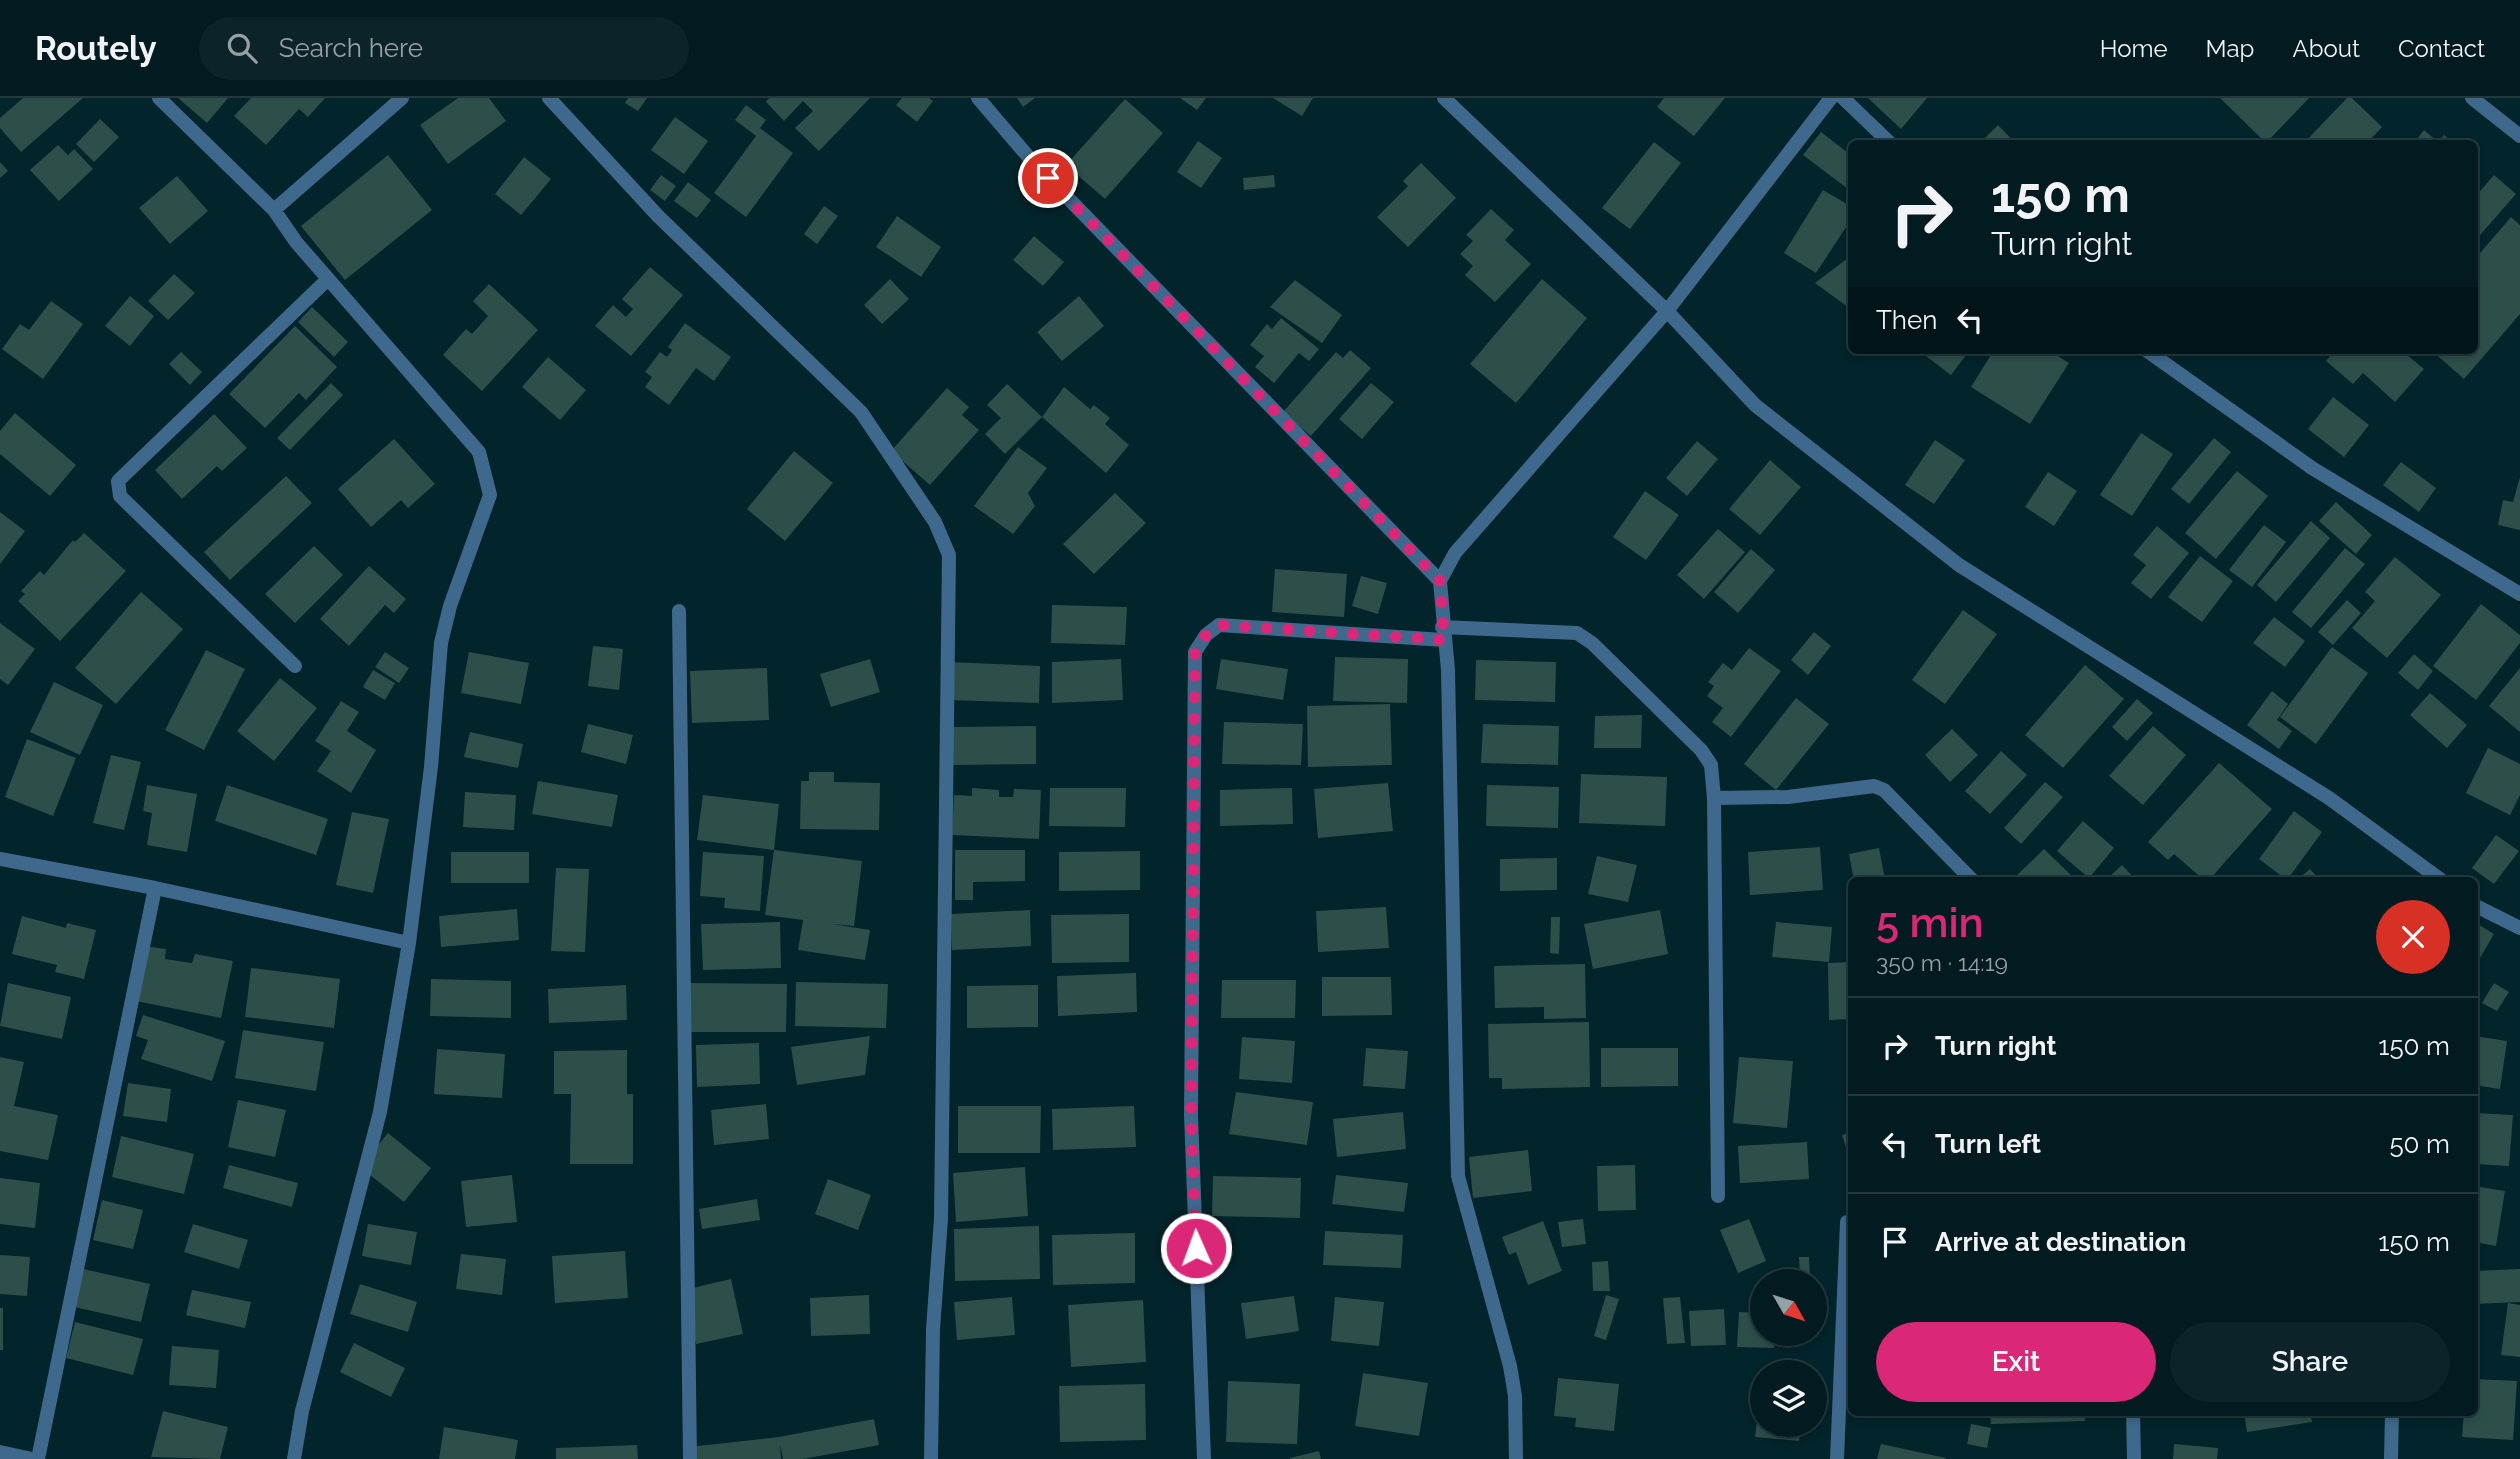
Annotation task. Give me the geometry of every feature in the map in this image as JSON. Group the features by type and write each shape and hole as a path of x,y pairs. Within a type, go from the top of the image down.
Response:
{"street":[{"path":"159,98 274,209 296,242 479,452 490,495 450,606 441,643 431,767 409,943 380,1112 302,1411 294,1459"},
{"path":"274,209 402,98"},
{"path":"549,98 658,216 861,412 935,522 949,555 941,1219 933,1329 931,1459"},
{"path":"978,98 1031,161 1440,581"},
{"path":"1444,98 1667,311 1755,405 1959,565 2329,799 2437,877"},
{"path":"1516,1459 1515,1396 1510,1366 1458,1176 1448,670 1440,581 1455,553 1667,311 1831,98"},
{"path":"1843,98 1887,140"},
{"path":"2472,98 2520,136"},
{"path":"296,666 120,496 117,490 118,481 328,279"},
{"path":"2152,354 2312,468 2520,594"},
{"path":"679,611 690,1459"},
{"path":"1204,1459 1191,1115 1195,652 1206,635 1219,625 1443,633 1577,633 1592,643 1701,750 1711,765 1714,798 1717,1196"},
{"path":"1714,798 1788,797 1874,786 1884,790 1969,877"},
{"path":"0,859 155,888 409,943"},
{"path":"38,1459 155,888"},
{"path":"2478,907 2520,928"},
{"path":"1837,1459 1847,1222"},
{"path":"2133,1416 2134,1459"},
{"path":"2391,1459 2392,1416"},
{"path":"0,1452 32,1459"}],"building":[{"path":"23,98 83,98 21,152 0,128 0,118"},
{"path":"178,98 228,98 207,123"},
{"path":"251,98 325,98 308,117 299,109 266,145 234,116"},
{"path":"458,98 489,98 506,121 448,164 420,125"},
{"path":"628,98 647,98 638,111 625,103"},
{"path":"769,98 870,98 819,151 795,128 813,111 803,101 784,121 766,102"},
{"path":"902,98 929,98 933,101 917,122 896,105"},
{"path":"1017,98 1035,98 1023,107"},
{"path":"1180,98 1206,98 1197,110"},
{"path":"1273,98 1313,98 1302,116"},
{"path":"1664,98 1725,98 1694,136 1657,107"},
{"path":"1868,98 1927,98 1901,129"},
{"path":"2220,98 2309,98 2269,140 2263,140"},
{"path":"2347,98 2352,98 2382,127 2370,140 2307,140"},
{"path":"1125,99 1163,133 1105,199 1066,165"},
{"path":"746,105 766,120 760,128 793,153 746,217 714,193 756,136 735,120"},
{"path":"675,117 708,141 684,174 651,150"},
{"path":"100,119 119,137 94,162 76,144"},
{"path":"1998,125 2012,140 1983,140"},
{"path":"2424,130 2436,140 2416,140"},
{"path":"1821,132 1848,153 1848,189 1803,155"},
{"path":"1198,141 1222,158 1201,188 1177,172"},
{"path":"1654,142 1681,163 1630,229 1602,208"},
{"path":"58,145 68,155 74,149 93,169 59,201 30,170"},
{"path":"388,155 432,210 345,280 301,226"},
{"path":"524,157 551,179 521,215 495,194"},
{"path":"0,162 8,171 0,178"},
{"path":"1421,163 1456,198 1408,247 1377,217 1408,186 1403,181"},
{"path":"661,175 676,186 665,201 650,190"},
{"path":"1274,175 1275,187 1244,190 1243,178"},
{"path":"2494,175 2516,194 2478,237 2478,193"},
{"path":"177,176 208,211 170,244 139,208"},
{"path":"688,182 711,200 697,218 674,201"},
{"path":"1823,190 1848,205 1848,224 1816,273 1784,253"},
{"path":"824,206 838,216 817,244 804,234"},
{"path":"1491,209 1514,230 1505,240 1531,264 1495,302 1465,275 1473,266 1460,254 1473,241 1466,235"},
{"path":"897,216 941,247 921,277 876,247"},
{"path":"2511,217 2520,225 2520,314 2464,379 2436,354 2478,354 2478,255"},
{"path":"1034,236 1064,262 1043,286 1013,260"},
{"path":"1848,258 1848,307 1815,283"},
{"path":"650,267 683,295 631,356 595,326 613,305 626,317 633,309 622,299"},
{"path":"174,274 195,293 168,320 148,301"},
{"path":"890,279 909,299 882,324 864,305"},
{"path":"1542,279 1587,318 1516,403 1470,364"},
{"path":"1295,280 1342,315 1322,343 1270,307"},
{"path":"489,284 538,330 482,391 443,355 466,329 472,334 488,316 473,301"},
{"path":"130,296 154,316 130,346 105,326"},
{"path":"1079,296 1104,326 1062,361 1037,332"},
{"path":"51,301 83,324 43,379 2,349 20,324 29,330"},
{"path":"312,307 348,342 334,357 298,322"},
{"path":"1281,318 1319,349 1309,361 1299,353 1274,383 1255,367 1264,356 1250,345 1267,324 1272,329"},
{"path":"685,323 731,357 714,381 696,368 669,405 645,387 652,377 645,372 660,352 667,357 672,350 668,347"},
{"path":"295,326 337,367 306,400 299,393 265,428 229,394"},
{"path":"1350,350 1371,368 1311,436 1283,412 1336,352 1343,358"},
{"path":"181,352 202,372 190,385 169,364"},
{"path":"1923,354 1967,354 1951,375"},
{"path":"1992,354 2054,354 2069,363 2030,424 1971,387"},
{"path":"2332,354 2406,354 2424,369 2395,402 2363,373 2353,384 2326,361"},
{"path":"548,357 586,390 560,420 522,387"},
{"path":"331,383 343,395 290,450 277,438"},
{"path":"1371,383 1394,402 1362,439 1339,419"},
{"path":"1007,384 1042,417 1005,454 985,434 1001,418 987,405"},
{"path":"1064,387 1090,409 1094,405 1110,418 1105,424 1129,445 1106,473 1042,417"},
{"path":"947,388 969,407 962,415 979,430 930,485 891,451"},
{"path":"2333,397 2369,425 2344,457 2308,429"},
{"path":"15,413 76,465 50,496 0,454 0,431"},
{"path":"214,414 247,448 222,471 217,466 182,499 155,470"},
{"path":"2141,433 2173,454 2132,516 2100,495"},
{"path":"2214,438 2231,452 2189,504 2171,489"},
{"path":"394,439 435,484 408,508 401,500 371,527 338,489"},
{"path":"1935,440 1965,460 1934,504 1905,485"},
{"path":"1697,441 1718,459 1687,496 1666,478"},
{"path":"1018,447 1047,468 1028,493 1035,506 1013,534 974,506"},
{"path":"794,451 833,483 785,541 747,509"},
{"path":"1770,460 1801,487 1760,535 1729,509"},
{"path":"2401,462 2436,488 2419,512 2383,485"},
{"path":"2237,471 2268,496 2216,559 2185,533"},
{"path":"2048,472 2077,491 2054,526 2025,507"},
{"path":"286,476 312,503 230,580 204,552"},
{"path":"2520,477 2520,530 2498,525 2503,500 2513,502"},
{"path":"1645,491 1679,515 1646,560 1613,537"},
{"path":"1115,493 1146,523 1094,574 1063,544"},
{"path":"2336,502 2372,535 2356,554 2319,521"},
{"path":"0,512 25,531 0,564"},
{"path":"2311,521 2330,538 2276,602 2257,585"},
{"path":"2264,525 2286,542 2252,587 2229,570"},
{"path":"2157,526 2189,553 2151,599 2131,583 2146,565 2133,555"},
{"path":"1718,529 1745,552 1704,599 1677,575"},
{"path":"84,533 126,571 60,641 18,601 25,594 21,591 40,571 44,575 73,540 75,542"},
{"path":"314,546 343,575 295,623 265,594"},
{"path":"2345,548 2365,564 2311,628 2292,612"},
{"path":"1751,549 1775,570 1738,613 1714,592"},
{"path":"2200,556 2233,581 2202,622 2168,597"},
{"path":"2395,557 2441,595 2387,658 2352,628 2375,601 2365,592"},
{"path":"369,566 406,599 394,613 385,605 349,646 320,619"},
{"path":"1275,569 1347,574 1344,617 1272,612"},
{"path":"1361,576 1387,583 1378,614 1352,606"},
{"path":"141,592 183,629 116,704 75,668"},
{"path":"2347,600 2361,613 2333,645 2318,632"},
{"path":"2481,604 2520,635 2520,643 2476,700 2433,666"},
{"path":"1052,605 1127,607 1125,645 1051,643"},
{"path":"1963,610 1997,634 1945,704 1912,680"},
{"path":"2274,617 2305,641 2285,667 2253,643"},
{"path":"0,623 35,649 8,685 0,679"},
{"path":"1814,632 1831,646 1808,675 1791,660"},
{"path":"593,646 623,649 619,690 588,686"},
{"path":"2332,647 2368,673 2316,744 2280,717"},
{"path":"1749,648 1781,671 1731,737 1712,722 1723,708 1707,696 1714,686 1708,682 1723,663 1732,670"},
{"path":"206,650 245,669 204,750 165,730"},
{"path":"385,652 409,668 399,683 375,667"},
{"path":"469,652 529,663 521,704 461,693"},
{"path":"2414,654 2433,671 2418,690 2398,673"},
{"path":"1335,657 1408,659 1407,703 1333,701"},
{"path":"870,659 880,692 831,707 820,674"},
{"path":"1121,659 1123,700 1052,703 1052,662"},
{"path":"1221,659 1288,669 1283,700 1216,689"},
{"path":"1476,660 1556,662 1555,702 1475,700"},
{"path":"949,662 1040,666 1039,703 948,700"},
{"path":"2085,665 2124,699 2063,768 2025,735"},
{"path":"767,668 769,720 692,723 690,671"},
{"path":"2520,668 2520,732 2489,706"},
{"path":"373,670 395,683 385,700 363,687"},
{"path":"280,678 317,708 274,761 237,731"},
{"path":"54,682 103,705 80,755 30,732"},
{"path":"2272,691 2288,704 2277,720 2292,731 2279,749 2247,725"},
{"path":"2430,693 2467,725 2447,748 2410,715"},
{"path":"1796,698 1829,724 1776,790 1744,764"},
{"path":"2137,699 2153,713 2127,741 2112,727"},
{"path":"341,701 359,712 347,731 376,750 351,793 317,771 331,751 315,741"},
{"path":"1390,704 1392,765 1308,767 1307,706"},
{"path":"1642,715 1641,748 1594,748 1595,716"},
{"path":"1224,722 1303,724 1301,765 1222,764"},
{"path":"588,724 633,735 626,764 581,752"},
{"path":"1483,724 1559,726 1558,765 1481,763"},
{"path":"1036,726 1036,764 952,765 952,727"},
{"path":"2153,726 2186,755 2143,805 2109,776"},
{"path":"1952,729 1978,755 1950,782 1925,755"},
{"path":"470,732 523,744 518,768 464,757"},
{"path":"27,739 76,758 53,816 5,797"},
{"path":"2488,748 2520,764 2520,795 2510,815 2466,793"},
{"path":"2001,751 2027,775 1990,814 1965,791"},
{"path":"111,755 141,762 124,830 93,823"},
{"path":"2219,763 2272,809 2212,877 2201,877 2174,854 2168,860 2148,842"},
{"path":"809,772 834,772 834,782 880,783 879,830 800,829 801,781 809,781"},
{"path":"1581,774 1667,777 1665,826 1579,823"},
{"path":"538,781 618,795 612,827 532,814"},
{"path":"2045,782 2063,797 2021,844 2004,828"},
{"path":"1388,783 1393,831 1318,838 1314,789"},
{"path":"147,785 197,794 187,852 147,845 152,813 143,811"},
{"path":"227,785 328,819 316,855 215,821"},
{"path":"1487,785 1559,787 1558,828 1486,826"},
{"path":"972,788 999,790 999,797 1013,797 1014,789 1041,790 1039,839 952,835 954,795 972,796"},
{"path":"1050,788 1126,788 1125,827 1049,826"},
{"path":"1292,788 1293,824 1220,826 1220,790"},
{"path":"465,792 516,795 514,830 463,827"},
{"path":"703,795 779,804 774,850 697,840"},
{"path":"2294,811 2322,832 2289,877 2283,877 2259,859"},
{"path":"352,812 389,819 373,893 336,885"},
{"path":"2083,821 2114,848 2090,877 2057,851"},
{"path":"2496,835 2519,851 2494,884 2472,868"},
{"path":"1820,847 1823,890 1750,895 1748,852"},
{"path":"1879,848 1884,877 1853,877 1849,854"},
{"path":"2044,849 2073,877 2015,877"},
{"path":"774,850 862,861 854,926 832,924 870,930 865,960 798,950 803,920 765,915"},
{"path":"955,850 1025,850 1025,881 973,882 973,900 955,900"},
{"path":"1140,851 1140,890 1059,891 1059,852"},
{"path":"451,852 529,852 529,883 451,883"},
{"path":"703,852 764,856 760,911 724,908 725,898 700,896"},
{"path":"1597,856 1637,865 1628,902 1588,894"},
{"path":"1557,858 1557,890 1500,891 1500,859"},
{"path":"2122,865 2133,877 2109,877"},
{"path":"556,868 589,869 585,952 551,951"},
{"path":"2310,869 2317,877 2301,877"},
{"path":"1386,907 1389,948 1318,952 1316,911"},
{"path":"517,909 519,940 441,947 439,916"},
{"path":"1030,910 1031,946 952,950 951,914"},
{"path":"1660,910 1668,954 1593,969 1584,924"},
{"path":"1129,914 1129,962 1052,963 1051,915"},
{"path":"22,916 66,928 67,923 96,930 84,979 55,972 57,965 12,954"},
{"path":"1551,917 1560,917 1559,954 1550,953"},
{"path":"780,922 781,968 703,970 701,924"},
{"path":"1776,922 1832,927 1829,962 1772,957"},
{"path":"2478,924 2494,934 2480,958 2478,957"},
{"path":"143,946 166,949 165,959 192,963 195,954 233,961 221,1018 126,999"},
{"path":"1848,962 1848,1019 1829,1020 1828,963"},
{"path":"1585,964 1586,1018 1544,1019 1544,1007 1495,1008 1494,966"},
{"path":"251,968 340,979 334,1028 245,1017"},
{"path":"1136,973 1137,1012 1058,1016 1057,976"},
{"path":"1322,977 1391,977 1392,1015 1322,1016"},
{"path":"431,979 511,981 511,1018 430,1016"},
{"path":"1222,980 1296,980 1295,1018 1221,1018"},
{"path":"796,982 888,984 886,1028 795,1026"},
{"path":"8,983 71,997 62,1039 0,1026"},
{"path":"690,983 787,984 786,1032 689,1032"},
{"path":"2494,983 2509,992 2497,1011 2482,1003"},
{"path":"626,985 627,1020 549,1023 548,989"},
{"path":"1038,985 1038,1027 967,1028 967,986"},
{"path":"143,1015 225,1041 212,1081 141,1059 148,1040 136,1036"},
{"path":"1589,1022 1590,1087 1502,1089 1502,1078 1489,1078 1488,1024"},
{"path":"243,1030 324,1042 316,1091 235,1078"},
{"path":"870,1036 865,1075 797,1085 791,1047"},
{"path":"1242,1037 1295,1041 1292,1083 1239,1079"},
{"path":"2478,1037 2507,1041 2500,1089 2478,1086"},
{"path":"759,1043 760,1084 697,1087 696,1045"},
{"path":"1366,1048 1408,1051 1405,1089 1363,1086"},
{"path":"1601,1048 1678,1048 1678,1086 1601,1087"},
{"path":"437,1049 505,1054 502,1098 434,1094"},
{"path":"627,1050 627,1094 633,1094 633,1164 570,1164 571,1094 554,1094 554,1051"},
{"path":"0,1057 24,1062 14,1106 58,1115 48,1160 0,1151"},
{"path":"1739,1057 1793,1061 1787,1128 1733,1123"},
{"path":"128,1083 171,1089 167,1122 123,1116"},
{"path":"1236,1092 1313,1102 1307,1145 1229,1134"},
{"path":"238,1100 286,1110 275,1157 228,1147"},
{"path":"766,1104 769,1139 714,1145 711,1110"},
{"path":"958,1106 1041,1106 1040,1153 958,1153"},
{"path":"1134,1106 1136,1147 1053,1150 1052,1109"},
{"path":"1403,1112 1406,1149 1337,1157 1333,1119"},
{"path":"2478,1113 2513,1115 2509,1166 2478,1164"},
{"path":"388,1133 431,1168 404,1202 360,1167"},
{"path":"1848,1133 1848,1153 1842,1135"},
{"path":"121,1136 194,1154 184,1194 112,1177"},
{"path":"1807,1142 1809,1179 1740,1183 1738,1146"},
{"path":"1528,1150 1532,1191 1473,1198 1469,1157"},
{"path":"229,1165 298,1183 292,1207 223,1188"},
{"path":"1635,1165 1636,1210 1598,1211 1597,1166"},
{"path":"1025,1167 1028,1216 956,1222 953,1173"},
{"path":"512,1175 517,1222 466,1227 461,1181"},
{"path":"1336,1175 1408,1183 1404,1212 1332,1204"},
{"path":"1213,1176 1301,1178 1300,1218 1212,1216"},
{"path":"0,1178 40,1183 35,1228 0,1224"},
{"path":"828,1179 871,1195 858,1230 815,1214"},
{"path":"2478,1187 2505,1191 2496,1246 2478,1243"},
{"path":"757,1199 760,1220 702,1229 699,1209"},
{"path":"102,1200 143,1210 133,1249 93,1240"},
{"path":"1583,1219 1586,1244 1562,1247 1558,1222"},
{"path":"1749,1219 1766,1261 1738,1273 1720,1230"},
{"path":"1543,1221 1562,1271 1528,1285 1516,1252 1509,1255 1502,1237"},
{"path":"193,1224 248,1240 239,1269 184,1252"},
{"path":"368,1224 417,1232 411,1265 362,1256"},
{"path":"1039,1226 1040,1279 955,1281 954,1229"},
{"path":"1325,1231 1403,1235 1401,1268 1323,1265"},
{"path":"1135,1233 1135,1283 1053,1285 1052,1235"},
{"path":"625,1251 628,1298 555,1303 552,1256"},
{"path":"461,1254 506,1259 502,1295 456,1289"},
{"path":"0,1255 30,1257 27,1296 0,1294"},
{"path":"1799,1257 1809,1257 1810,1269 1800,1269"},
{"path":"1608,1261 1610,1291 1593,1291 1592,1262"},
{"path":"79,1268 150,1284 141,1322 70,1306"},
{"path":"2520,1269 2520,1302 2478,1304 2478,1271"},
{"path":"731,1279 743,1334 696,1344 684,1290"},
{"path":"360,1284 417,1302 408,1332 350,1314"},
{"path":"192,1290 251,1302 245,1328 186,1315"},
{"path":"869,1295 870,1334 811,1336 810,1298"},
{"path":"1606,1295 1619,1299 1606,1340 1594,1336"},
{"path":"1294,1296 1299,1331 1246,1339 1241,1303"},
{"path":"1012,1297 1015,1335 957,1340 954,1302"},
{"path":"1335,1297 1384,1302 1379,1346 1331,1341"},
{"path":"1680,1297 1685,1343 1667,1344 1663,1298"},
{"path":"1143,1300 1146,1362 1071,1367 1068,1305"},
{"path":"2508,1303 2520,1305 2520,1357 2501,1355"},
{"path":"0,1308 3,1308 3,1350 0,1350"},
{"path":"1724,1309 1726,1345 1691,1346 1689,1311"},
{"path":"1739,1312 1750,1312 1750,1346 1774,1346 1774,1348 1737,1347"},
{"path":"75,1322 143,1339 133,1375 66,1358"},
{"path":"354,1343 405,1368 391,1397 340,1372"},
{"path":"172,1346 219,1350 216,1388 169,1385"},
{"path":"1363,1373 1428,1383 1419,1436 1355,1426"},
{"path":"1558,1378 1619,1384 1614,1431 1575,1427 1576,1418 1554,1416"},
{"path":"2478,1379 2517,1381 2513,1440 2462,1437 2464,1416 2478,1416"},
{"path":"1228,1381 1300,1384 1297,1444 1226,1442"},
{"path":"1145,1384 1146,1440 1060,1442 1059,1386"},
{"path":"163,1411 228,1427 220,1459 151,1457"},
{"path":"1990,1416 2085,1416 2085,1421 1991,1424"},
{"path":"2245,1416 2311,1416 2312,1422 2247,1432"},
{"path":"874,1419 879,1445 803,1459 783,1459 780,1444 781,1459 691,1459 689,1447 779,1437"},
{"path":"1971,1424 1991,1428 1987,1448 1967,1444"},
{"path":"444,1427 518,1440 515,1459 439,1459"},
{"path":"1755,1437 1799,1437 1799,1441"},
{"path":"1881,1444 1946,1458 1946,1459 1877,1459"},
{"path":"2174,1444 2218,1448 2217,1459 2173,1459"},
{"path":"637,1445 638,1459 556,1459 556,1448"},
{"path":"1319,1451 1321,1459 1290,1459 1290,1458"}],"route":[{"path":"1048,178 1440,581 1444,640 1219,625 1206,635 1195,652 1191,1115 1196,1248"}]}
